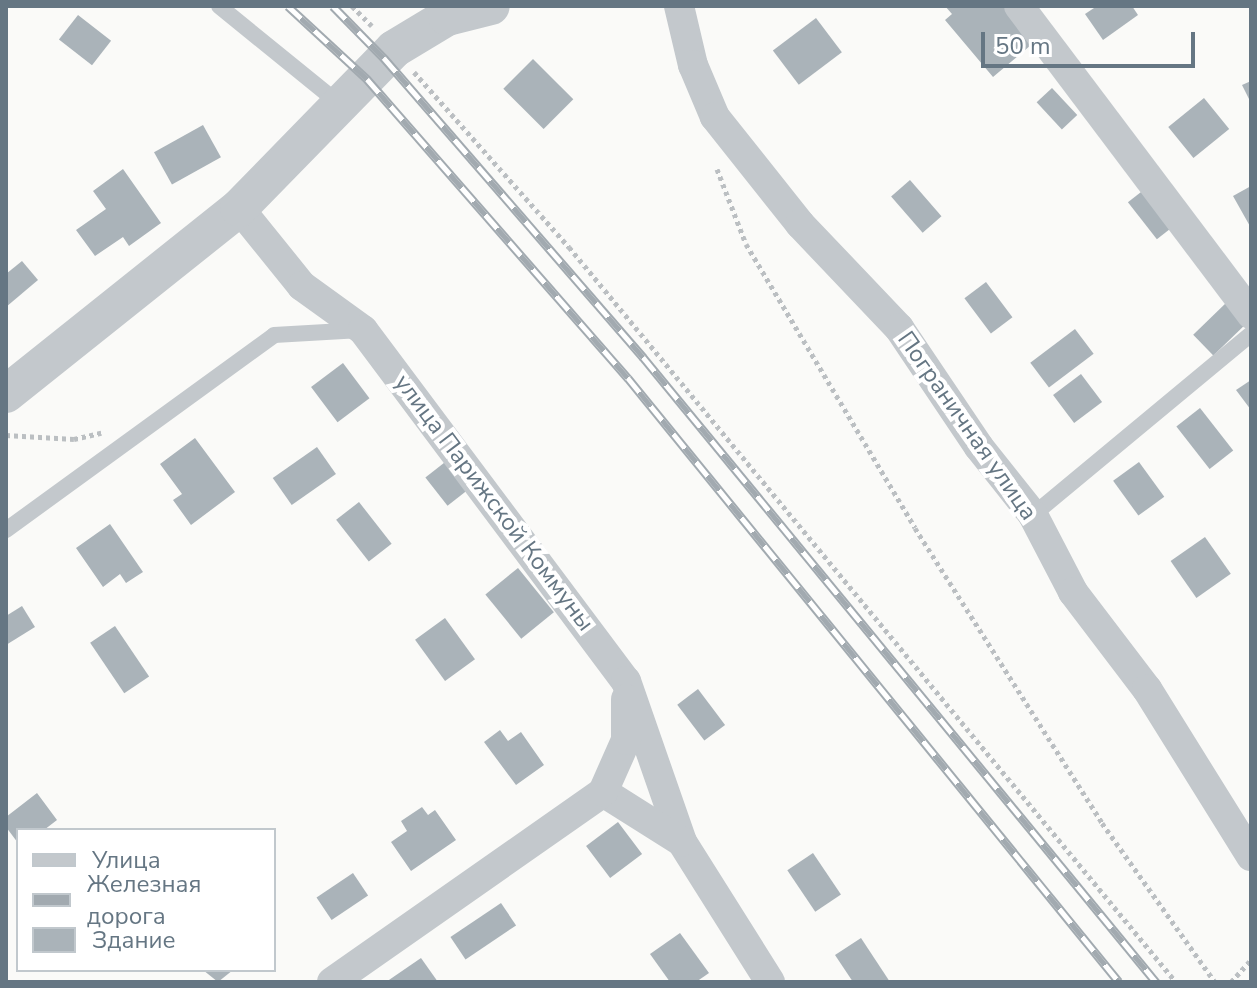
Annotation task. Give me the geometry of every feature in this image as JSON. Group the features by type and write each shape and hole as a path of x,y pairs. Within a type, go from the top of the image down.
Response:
{"street":[{"path":"9,385 239,208 394,49 447,11 491,6"},
{"name":"Пограничная улица","path":"679,6 693,65 715,117 800,224 899,328 979,447 1033,515 1073,592 1147,689 1251,856"},
{"path":"1019,6 1251,314"},
{"name":"улица Парижской Коммуны","path":"239,208 302,286 363,330 626,681 682,842 770,982"},
{"path":"332,982 603,792 626,740 626,681"},
{"name":"улица Парижской Коммуны","path":"603,792 682,842"}],"lane":[{"path":"219,6 341,105"},
{"path":"6,530 148,422 274,335 363,330"},
{"path":"1033,515 1251,334"}],"path":[{"path":"394,49 569,247 1176,982"},
{"path":"712,154 746,244 915,528 1102,823 1215,982"},
{"path":"6,435 74,439 148,422"},
{"path":"1231,982 1251,960"}],"building":[{"path":"945,6 1008,6 1031,45 993,77 945,20 952,14"},
{"path":"1097,6 1132,6 1138,15 1103,40 1085,14"},
{"path":"78,15 111,41 92,65 59,39"},
{"path":"816,18 842,52 799,85 773,50"},
{"path":"533,59 573,99 544,129 503,89"},
{"path":"1251,81 1251,103 1242,85"},
{"path":"1052,88 1077,115 1062,129 1037,102"},
{"path":"1204,98 1229,129 1193,158 1168,127"},
{"path":"203,125 221,157 172,185 154,152"},
{"path":"123,169 161,223 129,246 123,237 95,256 76,230 106,209 93,191"},
{"path":"910,180 941,216 923,233 891,196"},
{"path":"1150,185 1179,222 1157,239 1128,202"},
{"path":"1251,186 1251,228 1233,196"},
{"path":"22,261 38,280 6,307 6,274"},
{"path":"986,282 1012,317 991,333 964,298"},
{"path":"1227,302 1247,323 1213,356 1193,335"},
{"path":"1075,329 1094,354 1049,387 1030,363"},
{"path":"343,363 369,398 338,422 311,387"},
{"path":"1081,374 1102,402 1074,423 1053,395"},
{"path":"1251,380 1251,410 1236,390"},
{"path":"1200,408 1233,451 1210,469 1176,426"},
{"path":"195,438 235,492 191,525 173,500 182,494 160,464"},
{"path":"317,447 336,474 292,505 273,478"},
{"path":"449,459 471,487 448,506 425,477"},
{"path":"1139,462 1164,497 1138,516 1113,481"},
{"path":"359,502 392,544 369,562 336,520"},
{"path":"110,524 143,572 126,583 120,574 103,587 76,548"},
{"path":"1205,537 1231,574 1196,598 1171,561"},
{"path":"518,568 554,612 521,639 485,594"},
{"path":"22,606 35,627 6,645 6,616"},
{"path":"445,618 475,659 445,681 415,640"},
{"path":"115,626 149,677 124,693 90,643"},
{"path":"698,689 725,725 704,741 677,705"},
{"path":"500,730 508,741 521,732 544,765 516,785 484,742"},
{"path":"37,793 57,820 47,828 16,828 16,840 6,827 6,817"},
{"path":"422,807 428,815 435,810 456,840 411,871 391,842 407,831 401,821"},
{"path":"618,822 642,854 610,878 586,846"},
{"path":"813,853 841,894 815,912 787,870"},
{"path":"353,873 368,895 332,920 317,898"},
{"path":"501,903 516,925 466,959 450,937"},
{"path":"680,933 709,973 696,982 670,982 650,954"},
{"path":"861,938 890,982 853,982 835,955"},
{"path":"421,958 438,982 386,982"},
{"path":"206,972 230,972 218,982"}],"railway":[{"path":"288,6 367,79 628,378 1119,982"},
{"path":"333,6 384,58 643,357 1156,982"}]}
